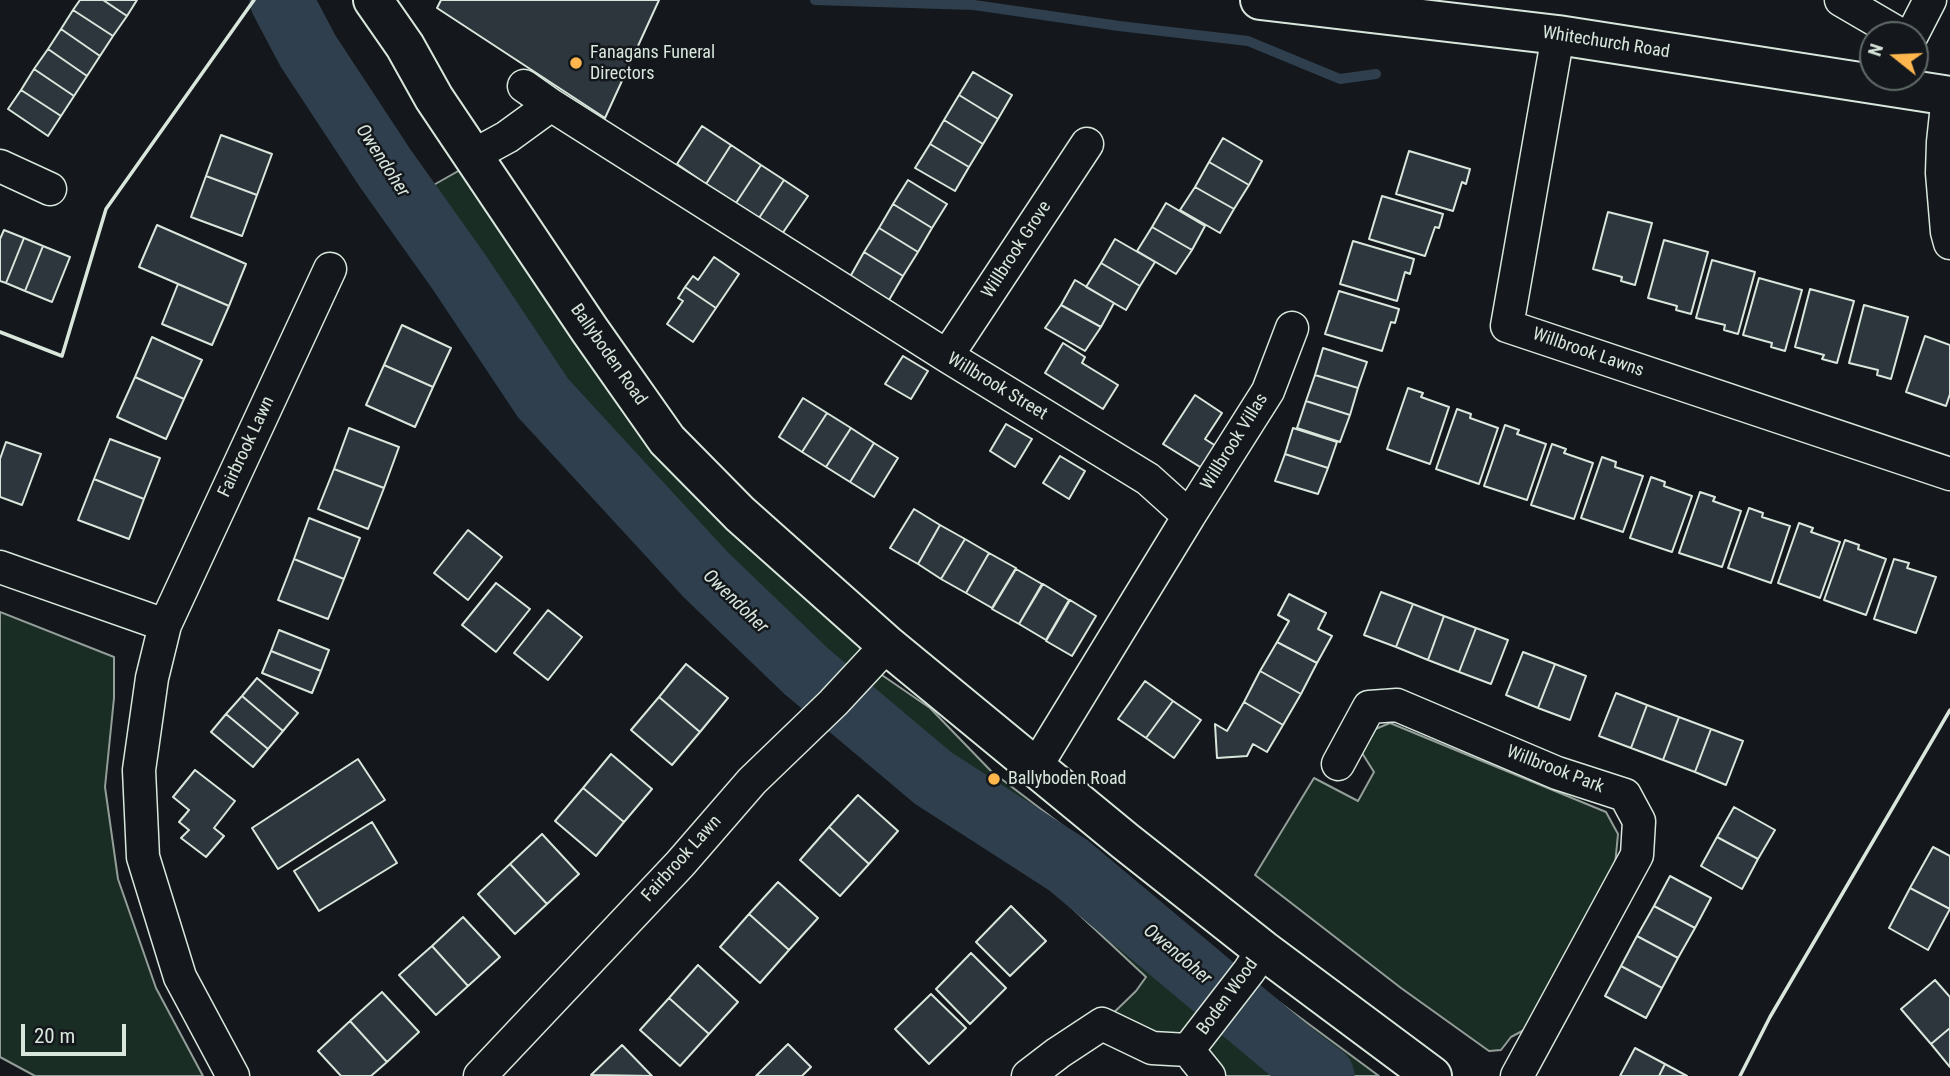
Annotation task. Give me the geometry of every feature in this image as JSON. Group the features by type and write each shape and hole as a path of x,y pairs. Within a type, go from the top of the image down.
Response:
{"main road":[{"name":"Ballyboden Road","path":"373,0 405,46 434,99 667,440 740,514 887,645 1125,841 1263,950 1432,1076"},
{"name":"Whitechurch Road","path":"1260,0 1558,35 1859,77"},
{"name":"Whitechurch Road","path":"1928,91 1949,96"}],"street":[{"path":"1841,0 1877,21"},
{"path":"1919,21 1930,0"},
{"name":"Willbrook Lawns","path":"1558,35 1507,326 1950,474"},
{"name":"Willbrook Street","path":"524,86 947,356 1148,479 1189,516"},
{"path":"1949,96 1942,173 1950,243"},
{"path":"474,155 507,137 551,104"},
{"name":"Willbrook Grove","path":"947,356 1087,144"},
{"path":"0,166 50,189"},
{"name":"Fairbrook Lawn","path":"233,1076 180,978 143,857 139,770 152,678 165,625 330,269"},
{"name":"Willbrook Villas","path":"1189,516 1268,391 1292,328"},
{"path":"1035,768 1189,516"},
{"path":"0,567 165,625"},
{"name":"Fairbrook Lawn","path":"480,1076 680,864 752,781 887,645"},
{"name":"Willbrook Park","path":"1338,764 1369,707 1397,705 1557,774 1625,795 1639,821 1637,855 1517,1076"},
{"name":"Boden Wood","path":"1209,1076 1188,1050 1263,950"},
{"path":"1028,1076 1102,1024 1152,1048 1188,1050"}],"green space":[{"path":"476,161 589,330 883,649 876,671 930,708 991,771 1092,848 1256,985 1379,1076 1210,1076 1102,1024 1136,991 1146,977 933,778 806,671 706,575 543,398 460,272 407,200"},
{"path":"0,612 114,657 114,698 105,787 118,879 156,988 203,1076 35,1076 0,1057"},
{"path":"1390,723 1606,812 1618,834 1615,865 1526,1029 1511,1037 1501,1050 1489,1051 1401,988 1255,875 1314,778 1358,801 1374,772 1362,753 1373,730"}],"building":[{"path":"80,0 103,0 127,16 113,36 73,10"},
{"path":"103,0 137,0 127,16"},
{"name":"Fanagans Funeral Directors","path":"441,0 659,0 605,118 437,8"},
{"path":"73,10 113,36 100,56 61,29"},
{"path":"61,29 100,56 87,76 48,49"},
{"path":"48,49 87,76 74,96 34,69"},
{"path":"34,69 74,96 61,116 21,90"},
{"path":"973,72 1012,95 998,119 959,95"},
{"path":"21,90 61,116 48,136 8,109"},
{"path":"959,95 998,119 983,144 944,120"},
{"path":"944,120 983,144 969,167 930,144"},
{"path":"702,126 731,145 706,184 677,164"},
{"path":"221,135 272,154 257,195 206,176"},
{"path":"1223,138 1262,161 1249,185 1209,162"},
{"path":"930,144 969,167 955,191 915,168"},
{"path":"731,145 761,165 736,203 706,184"},
{"path":"1409,151 1470,169 1466,184 1462,182 1453,211 1396,194"},
{"path":"1209,162 1249,185 1234,209 1195,187"},
{"path":"761,165 784,180 759,218 736,203"},
{"path":"206,176 257,195 242,236 191,217"},
{"path":"784,180 808,196 782,234 759,218"},
{"path":"908,180 947,204 932,228 893,204"},
{"path":"1195,187 1234,209 1220,233 1180,210"},
{"path":"1382,196 1443,214 1439,228 1435,227 1425,256 1369,239"},
{"path":"1166,203 1205,226 1192,250 1152,227"},
{"path":"893,204 932,228 918,252 879,228"},
{"path":"1608,212 1652,223 1635,285 1621,281 1622,277 1593,269"},
{"path":"157,225 246,264 229,306 139,267"},
{"path":"1152,227 1192,250 1176,274 1137,251"},
{"path":"879,228 918,252 903,276 864,252"},
{"path":"4,230 24,238 6,283 0,281 0,239"},
{"path":"24,238 43,246 25,291 6,283"},
{"path":"1115,239 1155,262 1140,286 1101,263"},
{"path":"1664,240 1708,252 1691,314 1676,310 1677,306 1648,298"},
{"path":"1353,241 1414,259 1410,274 1405,272 1397,301 1340,284"},
{"path":"43,246 70,257 52,302 25,291"},
{"path":"864,252 903,276 889,300 850,277"},
{"path":"714,257 739,274 716,308 685,287 693,276 698,280"},
{"path":"1712,260 1755,272 1738,334 1724,330 1725,325 1696,318"},
{"path":"1101,263 1140,286 1126,310 1086,287"},
{"path":"1759,278 1802,290 1785,351 1771,347 1772,343 1743,335"},
{"path":"1075,280 1114,303 1101,327 1061,305"},
{"path":"178,284 229,306 212,345 162,324"},
{"path":"685,287 716,308 693,342 667,324 683,301 678,298"},
{"path":"1810,289 1854,301 1837,363 1822,359 1824,355 1795,347"},
{"path":"1339,291 1399,309 1395,323 1391,322 1382,351 1325,334"},
{"path":"1061,305 1101,327 1085,351 1045,328"},
{"path":"1864,305 1908,317 1891,379 1877,375 1878,370 1849,363"},
{"path":"402,325 451,348 433,387 384,365"},
{"path":"1925,336 1950,345 1950,394 1946,406 1906,392"},
{"path":"152,337 202,360 184,399 135,377"},
{"path":"1063,343 1085,357 1082,363 1118,385 1103,409 1045,373"},
{"path":"1323,348 1367,362 1358,388 1315,375"},
{"path":"903,356 928,371 911,399 885,384"},
{"path":"384,365 433,387 415,427 366,405"},
{"path":"1315,375 1358,388 1350,415 1306,401"},
{"path":"135,377 184,399 166,439 117,417"},
{"path":"1408,388 1423,393 1421,397 1449,407 1430,464 1387,449"},
{"path":"1195,395 1222,413 1205,439 1219,448 1205,470 1163,444"},
{"path":"803,398 827,413 802,452 779,437"},
{"path":"1306,401 1350,415 1340,442 1297,428"},
{"path":"1457,409 1471,414 1470,418 1498,428 1479,484 1436,469"},
{"path":"827,413 851,428 826,467 802,452"},
{"path":"1006,424 1032,439 1015,467 990,451"},
{"path":"1505,425 1519,430 1517,434 1546,444 1527,500 1484,486"},
{"path":"349,428 399,447 384,488 334,469"},
{"path":"851,428 874,443 850,482 826,467"},
{"path":"1293,428 1337,442 1328,468 1285,454"},
{"path":"110,439 160,458 144,499 94,479"},
{"path":"6,442 41,454 22,505 0,497 0,459"},
{"path":"874,443 898,458 874,497 850,482"},
{"path":"1552,444 1566,449 1564,453 1593,463 1574,519 1531,505"},
{"path":"1285,454 1328,468 1318,494 1275,481"},
{"path":"1060,456 1085,471 1069,499 1043,483"},
{"path":"1602,457 1616,462 1615,467 1643,476 1623,532 1581,518"},
{"path":"334,469 384,488 368,529 318,509"},
{"path":"1651,477 1665,482 1664,486 1692,496 1672,552 1630,538"},
{"path":"94,479 144,499 129,539 78,520"},
{"path":"1700,492 1715,497 1713,501 1741,511 1722,567 1679,553"},
{"path":"1749,508 1763,513 1762,517 1790,526 1771,583 1728,568"},
{"path":"914,509 940,525 918,564 890,548"},
{"path":"309,518 360,538 344,579 294,559"},
{"path":"1799,523 1813,528 1811,532 1840,542 1820,598 1778,583"},
{"path":"940,525 965,539 941,579 918,564"},
{"path":"468,530 502,557 468,600 434,573"},
{"path":"965,539 989,553 966,593 941,579"},
{"path":"1845,540 1859,545 1858,549 1886,559 1866,615 1824,600"},
{"path":"989,553 1016,568 992,608 966,593"},
{"path":"294,559 344,579 328,619 278,600"},
{"path":"1894,559 1909,563 1907,568 1936,577 1916,633 1874,619"},
{"path":"1016,569 1042,584 1019,624 992,609"},
{"path":"496,583 530,609 496,652 462,625"},
{"path":"1043,584 1069,600 1046,640 1019,624"},
{"path":"1381,592 1413,604 1396,647 1364,635"},
{"path":"1289,594 1326,613 1318,629 1332,636 1317,663 1277,642 1289,621 1278,615"},
{"path":"1070,600 1096,616 1072,656 1046,641"},
{"path":"1413,604 1444,616 1428,660 1396,647"},
{"path":"548,610 582,637 548,680 514,653"},
{"path":"1444,616 1476,628 1459,672 1428,660"},
{"path":"1476,628 1508,640 1491,684 1459,672"},
{"path":"279,630 329,650 321,671 271,651"},
{"path":"1277,642 1317,663 1301,694 1260,671"},
{"path":"271,651 321,671 312,693 262,673"},
{"path":"1523,652 1555,664 1538,708 1506,695"},
{"path":"686,664 728,698 700,732 659,697"},
{"path":"1555,664 1586,676 1570,720 1538,708"},
{"path":"1260,671 1301,694 1283,725 1244,702"},
{"path":"257,678 298,713 283,731 242,696"},
{"path":"1145,681 1173,701 1146,738 1118,719"},
{"path":"1616,693 1647,705 1631,748 1599,736"},
{"path":"242,696 283,731 268,749 226,714"},
{"path":"659,697 700,732 672,765 631,730"},
{"path":"1173,701 1201,720 1174,758 1146,738"},
{"path":"1244,702 1283,725 1267,752 1253,744 1247,756 1217,758 1215,724 1227,731"},
{"path":"1647,705 1679,717 1663,760 1631,748"},
{"path":"226,714 268,749 253,767 211,732"},
{"path":"1679,717 1711,729 1695,772 1663,760"},
{"path":"1711,729 1743,741 1726,785 1695,772"},
{"path":"611,754 652,789 624,822 583,788"},
{"path":"358,759 385,800 278,869 252,828"},
{"path":"195,770 235,801 214,828 224,836 206,857 181,838 189,830 179,822 189,810 173,797"},
{"path":"583,788 624,822 596,856 555,821"},
{"path":"858,795 898,831 869,864 829,827"},
{"path":"1734,807 1775,830 1758,859 1717,837"},
{"path":"372,822 397,863 319,911 294,871"},
{"path":"829,827 869,864 840,896 800,860"},
{"path":"542,834 579,874 547,904 510,864"},
{"path":"1717,837 1758,859 1742,889 1701,866"},
{"path":"1933,847 1950,856 1950,909 1910,888"},
{"path":"510,864 547,904 515,934 478,894"},
{"path":"1670,876 1711,898 1695,928 1654,906"},
{"path":"778,882 818,918 789,950 749,914"},
{"path":"1910,888 1950,909 1928,950 1889,928"},
{"path":"1011,906 1046,941 1010,976 976,942"},
{"path":"1654,906 1695,928 1678,958 1637,936"},
{"path":"749,914 789,950 760,983 720,947"},
{"path":"463,917 500,957 468,986 432,946"},
{"path":"1637,936 1678,958 1662,988 1621,966"},
{"path":"432,946 468,986 436,1015 399,975"},
{"path":"971,953 1006,988 970,1024 936,989"},
{"path":"698,965 738,1002 709,1034 669,998"},
{"path":"1621,966 1662,988 1646,1018 1605,996"},
{"path":"1935,980 1950,997 1950,1028 1931,1044 1901,1009"},
{"path":"382,992 419,1032 387,1062 350,1021"},
{"path":"931,994 966,1028 929,1064 895,1029"},
{"path":"669,998 709,1034 680,1066 640,1030"},
{"path":"350,1021 387,1062 371,1076 341,1076 318,1051"},
{"path":"1950,1028 1950,1067 1931,1044"},
{"path":"788,1044 811,1067 802,1076 756,1076"},
{"path":"622,1045 652,1076 591,1075"},
{"path":"1635,1048 1665,1064 1659,1076 1620,1076"},
{"path":"1665,1064 1687,1076 1659,1076"}],"waterway":[{"name":"Owendoher","path":"281,0 308,51 385,168 459,272 543,398 706,575 806,671 933,778 1068,865 1323,1076"},
{"path":"815,0 974,5 1248,41 1340,79 1376,74"}],"wall":[{"path":"0,332 62,356 106,209 254,0"},
{"path":"1740,1076 1770,1017 1950,710"}],"place":[{"name":"Fanagans Funeral Directors","path":"576,63"},
{"name":"Ballyboden Road","path":"994,779"}]}
